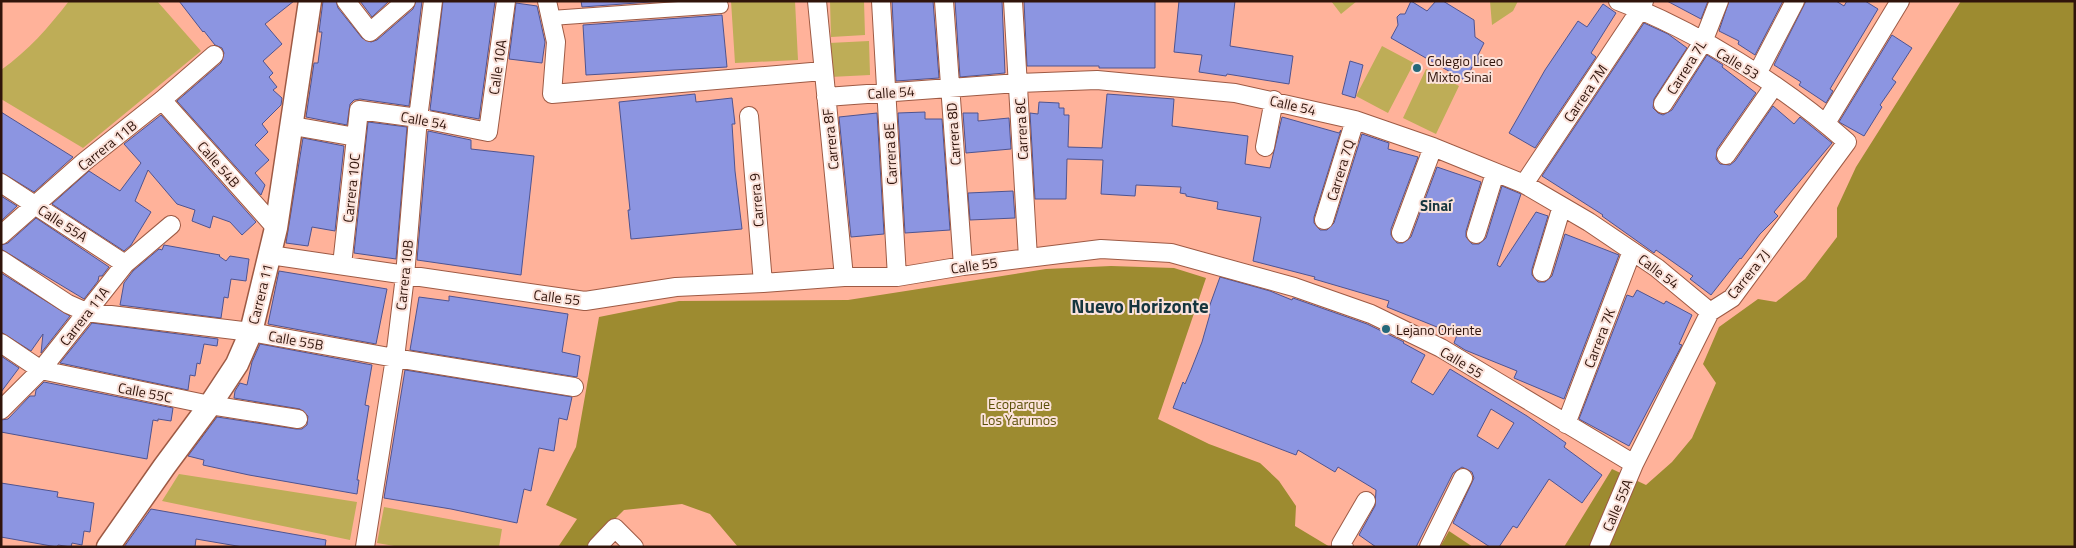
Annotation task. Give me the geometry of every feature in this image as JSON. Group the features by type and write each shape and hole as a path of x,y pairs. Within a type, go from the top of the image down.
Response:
{"street":[{"name":"Carrera 11","path":"108,547 164,466 210,405 237,364 251,332 276,228 310,1"},
{"path":"346,1 370,32 406,1"},
{"name":"Carrera 10B","path":"365,547 395,358 405,276 418,118 433,1"},
{"name":"Calle 10A","path":"488,132 506,1"},
{"name":"Carrera 8F","path":"817,1 844,277"},
{"name":"Carrera 8E","path":"882,1 897,277"},
{"name":"Carrera 8D","path":"944,1 963,266"},
{"name":"Carrera 8C","path":"1013,1 1028,258"},
{"name":"Calle 53","path":"1618,1 1642,6 1757,74 1826,123 1848,142"},
{"name":"Carrera 7L","path":"1663,104 1703,42 1719,1"},
{"path":"1757,74 1795,1"},
{"path":"1826,123 1900,1"},
{"path":"721,6 549,10 556,42 552,94 823,71"},
{"name":"Carrera 7M","path":"1524,184 1642,6"},
{"name":"Carrera 11B","path":"1,235 84,162 162,100 214,55"},
{"name":"Calle 54","path":"826,98 1019,83 1097,80 1189,87 1274,100 1355,120 1432,147 1524,184 1589,222 1657,268 1710,312"},
{"path":"1726,155 1774,86"},
{"name":"Calle 54B","path":"162,100 276,228"},
{"path":"1265,147 1274,100"},
{"name":"Calle 54","path":"359,110 418,118 488,132"},
{"name":"Carrera 10C","path":"342,265 359,110"},
{"name":"Carrera 9","path":"749,116 763,283"},
{"name":"Carrera 7Q","path":"1324,220 1355,120"},
{"path":"292,126 356,137"},
{"name":"Carrera 7J","path":"1710,312 1732,298 1848,142"},
{"path":"1401,233 1432,147"},
{"path":"1476,234 1495,173"},
{"name":"Calle 55A","path":"1,183 126,264"},
{"path":"1542,272 1562,206"},
{"name":"Carrera 11A","path":"1,410 41,370 126,264 170,225"},
{"name":"Calle 55","path":"270,255 585,301 676,287 844,277 897,277 963,266 1101,249 1171,253 1294,287 1371,314 1441,348 1634,464"},
{"name":"Carrera 7K","path":"1566,424 1632,251"},
{"name":"Calle 55B","path":"1,260 68,304 86,312 251,332 574,387"},
{"path":"1634,464 1710,312"},
{"name":"Calle 55C","path":"1,343 41,370 210,405 298,419"},
{"name":"Calle 55A","path":"1599,547 1634,464"},
{"path":"1429,547 1463,478"},
{"path":"1343,546 1366,501"},
{"path":"597,547 615,528 634,547"}],"shaded area":[{"path":"69,1 157,1 201,51 83,148 1,99 1,70 38,38"},
{"path":"731,1 795,1 798,60 735,63"},
{"path":"830,1 864,1 865,35 831,37"},
{"path":"1331,1 1357,1 1341,14"},
{"path":"1490,1 1518,1 1513,11 1492,25"},
{"path":"869,41 870,75 830,77 829,43"},
{"path":"1382,46 1414,63 1388,113 1356,96"},
{"path":"1426,69 1459,86 1436,134 1403,118"},
{"path":"179,474 357,502 350,540 162,501"},
{"path":"384,507 502,529 499,547 400,547 377,543"}],"green space":[{"path":"1961,1 2075,1 2075,547 1564,547 1612,469 1646,485 1672,462 1692,438 1716,383 1703,364 1719,327 1758,299 1776,302 1805,279 1837,237 1837,208 1856,167"},
{"name":"Ecoparque Los Yarumos","path":"1111,266 1174,268 1206,278 1158,419 1209,444 1260,463 1279,481 1296,506 1295,526 1330,547 738,547 710,514 682,504 624,510 587,547 558,547 577,519 546,505 576,447 599,317 679,301 848,300 1046,269"},
{"path":"1449,531 1473,547 1440,547"}],"building":[{"path":"179,1 294,1 265,24 282,44 263,61 273,73 269,77 277,87 273,90 282,98 281,105 262,124 268,132 255,145 269,160 255,173 265,185 261,195 177,101 221,63 224,53 222,48 215,45 203,32"},
{"path":"323,1 336,1 338,8 362,38 371,42 377,40 413,9 416,1 422,1 409,106 360,99 354,100 350,104 347,125 306,117 314,63 318,63"},
{"path":"360,1 389,1 372,17"},
{"path":"443,1 495,1 479,119 430,110"},
{"path":"581,1 664,1 582,7"},
{"path":"892,1 933,1 939,78 896,81"},
{"path":"955,1 1002,1 1005,73 960,77"},
{"path":"1024,1 1155,1 1155,68 1027,66"},
{"path":"1179,1 1235,1 1230,46 1293,56 1289,84 1227,74 1226,76 1199,72 1202,55 1174,52"},
{"path":"1411,1 1427,11 1436,1 1443,1 1474,20 1475,37 1484,43 1478,55 1479,64 1472,67 1466,81 1391,38 1398,25 1397,17 1400,14 1405,14"},
{"path":"1667,1 1708,1 1701,19"},
{"path":"1729,1 1783,1 1755,55 1738,44 1739,41 1719,31"},
{"path":"1806,1 1836,1 1844,6 1847,1 1865,1 1878,9 1830,89 1833,91 1826,103 1799,85 1801,82 1774,65"},
{"path":"516,3 537,6 545,42 542,63 509,59"},
{"path":"1603,4 1616,13 1591,53 1596,57 1535,148 1509,133 1545,70 1578,21 1587,27"},
{"path":"722,15 727,67 586,75 583,25"},
{"path":"1644,23 1668,34 1687,48 1654,99 1653,108 1658,113 1663,115 1672,110 1707,55 1723,65 1722,67 1756,93 1717,149 1716,159 1720,164 1730,165 1735,161 1773,106 1794,124 1800,117 1832,143 1774,212 1778,216 1760,234 1711,295 1690,279 1693,276 1656,250 1654,253 1603,215 1542,176"},
{"path":"1892,35 1912,48 1892,79 1896,82 1880,105 1882,107 1864,136 1839,122"},
{"path":"1350,61 1363,65 1355,98 1342,94"},
{"path":"695,94 696,102 732,98 735,124 732,124 735,171 742,229 631,239 628,210 630,210 619,102"},
{"path":"1107,94 1174,99 1172,126 1248,136 1245,164 1270,168 1282,117 1339,133 1341,130 1314,217 1314,223 1320,230 1327,230 1334,223 1362,134 1389,143 1388,149 1418,157 1391,229 1391,235 1397,243 1403,243 1411,237 1437,167 1481,182 1466,231 1466,237 1472,244 1479,244 1486,238 1502,186 1521,194 1497,265 1500,267 1536,212 1548,216 1532,269 1532,275 1538,282 1545,282 1552,276 1565,234 1619,255 1564,399 1514,378 1517,371 1465,350 1454,343 1457,335 1387,307 1389,301 1314,279 1315,277 1253,261 1261,217 1217,209 1218,202 1186,196 1186,194 1180,193 1181,187 1136,185 1135,196 1101,194 1103,160 1067,159 1066,199 1035,199 1030,113 1038,114 1039,102 1059,103 1059,108 1064,108 1064,115 1069,115 1068,147 1102,148"},
{"path":"1,112 73,157 34,192 1,172"},
{"path":"925,112 925,119 942,119 950,230 905,233 898,113"},
{"path":"877,113 884,234 851,237 839,117"},
{"path":"963,113 978,113 978,121 1009,118 1011,149 966,153"},
{"path":"161,115 256,222 242,235 230,222 213,216 210,228 192,221 195,210 177,204 148,170 135,201 151,212 131,245 124,251 52,204 89,171 120,191 141,163 124,144"},
{"path":"368,122 407,127 396,259 354,253"},
{"path":"428,131 471,140 471,149 534,156 521,275 417,260"},
{"path":"303,138 344,146 335,231 312,227 308,246 286,243"},
{"path":"1013,191 1015,218 970,220 968,193"},
{"path":"1,196 17,206 1,221"},
{"path":"36,218 109,267 102,276 99,276 98,281 84,299 1,249 1,245 8,243"},
{"path":"164,245 220,255 226,261 230,256 249,259 246,281 231,279 228,298 224,297 221,318 120,305 124,283 133,271 159,249 162,250"},
{"path":"279,271 387,289 376,344 268,324"},
{"path":"1,273 70,316 41,353 43,334 31,351 1,332"},
{"path":"1220,277 1270,291 1292,300 1293,298 1367,324 1404,342 1425,355 1411,382 1433,395 1450,369 1527,416 1566,443 1564,447 1602,475 1582,503 1549,479 1517,528 1513,526 1499,547 1490,547 1453,523 1474,478 1472,472 1462,467 1453,473 1416,547 1376,547 1359,535 1375,506 1376,490 1338,467 1335,472 1298,450 1296,455 1173,408 1202,342 1210,314 1207,313","holes":["1491,409 1514,423 1498,449 1477,436"]},
{"path":"1637,290 1664,304 1666,301 1692,315 1679,344 1682,345 1629,446 1579,419 1627,295 1633,297"},
{"path":"449,296 568,314 562,352 580,356 577,377 410,350 419,297 449,301"},
{"path":"92,323 218,339 217,346 204,344 200,364 197,363 195,376 190,375 188,390 60,363"},
{"path":"260,344 372,365 365,405 369,406 357,480 359,480 357,494 203,465 204,460 188,456 217,417 296,429 302,429 307,425 308,416 300,409 234,398 235,391 240,383 247,385 252,362"},
{"path":"1,356 19,368 1,392"},
{"path":"405,370 572,397 567,420 559,418 554,451 539,448 531,491 524,489 517,523 451,509 384,498"},
{"path":"44,382 173,408 171,421 153,420 147,459 1,432 1,420 8,419 30,396 35,396 36,390"},
{"path":"1,483 58,492 57,497 94,503 90,532 84,531 82,545 72,543 71,547 58,545 57,547 1,537"},
{"path":"151,509 326,540 325,547 243,547 196,539 195,547 124,547"}],"place":[{"name":"Colegio Liceo Mixto Sinai","path":"1417,68"},
{"name":"Lejano Oriente","path":"1386,329"}],"district":[{"name":"Sinaí","path":"1436,205"},
{"name":"Nuevo Horizonte","path":"1140,305"}]}
